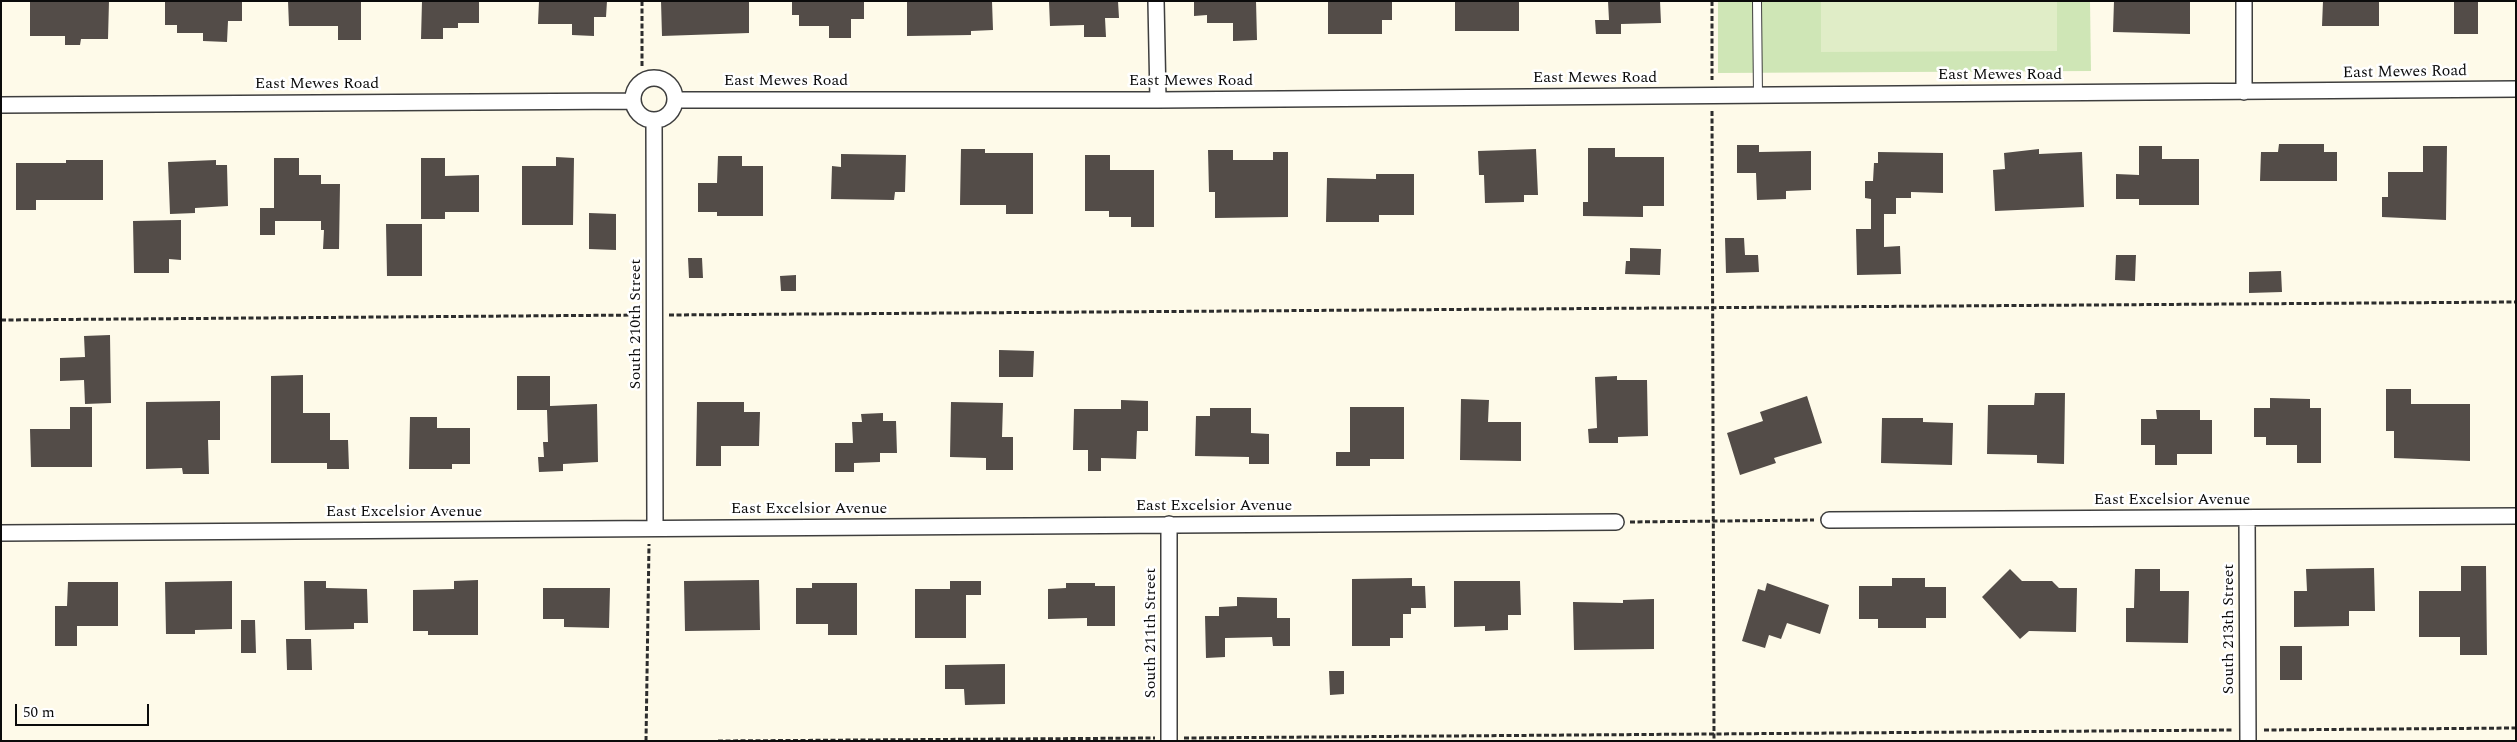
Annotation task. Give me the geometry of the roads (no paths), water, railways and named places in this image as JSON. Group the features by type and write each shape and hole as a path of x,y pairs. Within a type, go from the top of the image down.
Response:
{"street":[{"path":"1156,1 1158,100"},
{"path":"2244,1 2244,92"},
{"path":"654,78 661,79 672,87 675,100 669,114 654,120 642,116 634,107 633,101 634,94 641,82 654,78"},
{"name":"East Mewes Road","path":"675,100 1158,100 2516,90"},
{"name":"East Mewes Road","path":"1,105 633,101"},
{"name":"South 210th Street","path":"654,120 655,528"},
{"name":"East Excelsior Avenue","path":"1829,520 2516,516"},
{"name":"South 213th Street","path":"2247,518 2248,735"},
{"name":"East Excelsior Avenue","path":"1,533 1616,522"},
{"name":"South 211th Street","path":"1169,524 1169,739"}],"lane":[{"path":"1757,1 1758,96"}]}
